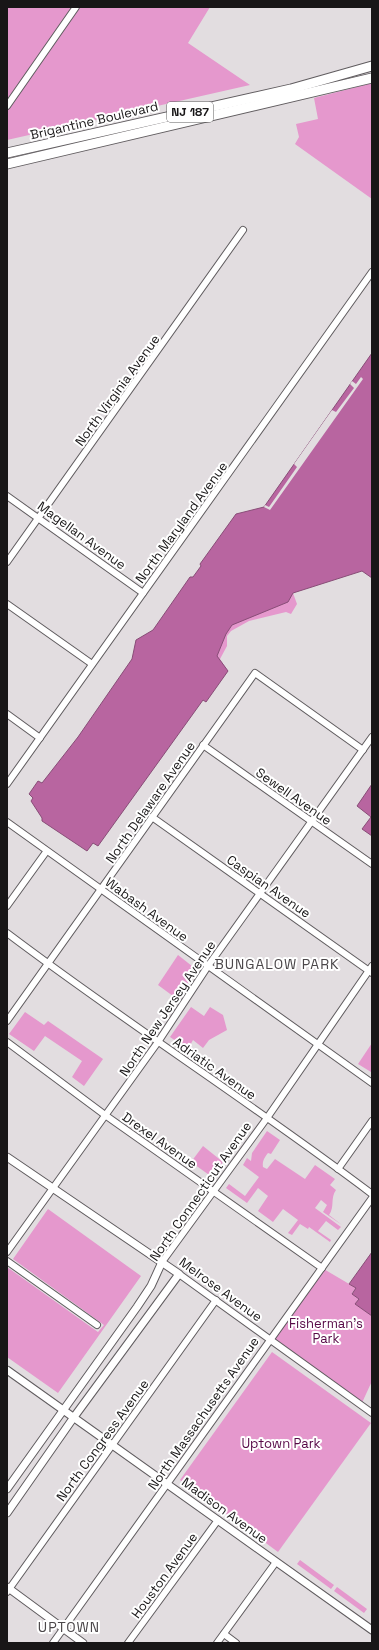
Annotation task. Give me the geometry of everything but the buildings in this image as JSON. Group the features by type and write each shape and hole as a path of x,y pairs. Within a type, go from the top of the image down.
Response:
{"main road":[{"name":"Brigantine Boulevard","path":"12,152 291,89 372,66"},
{"name":"Brigantine Boulevard","path":"9,165 372,78"},
{"path":"7,147 12,152"}],"street":[{"path":"7,106 76,7"},
{"name":"North Virginia Avenue","path":"7,562 243,230"},
{"name":"North Maryland Avenue","path":"7,784 372,272"},
{"name":"Magellan Avenue","path":"7,496 39,517 143,593"},
{"path":"7,604 92,664"},
{"name":"North Delaware Avenue","path":"7,1021 255,673 363,750"},
{"path":"7,714 40,738"},
{"name":"North New Jersey Avenue","path":"7,1252 158,1042 208,966 372,737"},
{"name":"Sewell Avenue","path":"204,745 372,864"},
{"name":"Caspian Avenue","path":"152,817 371,970"},
{"name":"Wabash Avenue","path":"7,822 46,852 372,1083"},
{"path":"7,906 46,852"},
{"name":"Adriatic Avenue","path":"7,933 372,1194"},
{"name":"North Connecticut Avenue","path":"7,1489 148,1291 162,1262 267,1118 317,1044 371,970"},
{"name":"Drexel Avenue","path":"7,1042 105,1115 322,1268"},
{"path":"338,1169 372,1121"},
{"name":"Melrose Avenue","path":"7,1157 162,1262 372,1413"},
{"name":"North Massachusetts Avenue","path":"53,1643 372,1198"},
{"path":"7,1261 97,1325"},
{"path":"7,1513 74,1417 178,1274"},
{"name":"North Congress Avenue","path":"8,1590 216,1300"},
{"name":"Madison Avenue","path":"7,1370 372,1630"},
{"name":"Houston Avenue","path":"128,1643 218,1520"},
{"path":"217,1643 276,1562"},
{"path":"8,1590 83,1643"},
{"path":"224,1634 236,1643"}],"green space":[{"path":"7,7 210,7 188,43 250,85 7,140"},
{"path":"372,83 372,199 295,144 299,137 296,124 318,119 314,98"},
{"path":"293,593 297,604 291,614 286,612 249,621 231,631 227,636 227,646 220,659 228,671 220,682 208,639 215,629"},
{"path":"178,955 197,970 177,999 158,985"},
{"path":"191,1007 204,1016 210,1007 223,1015 227,1030 209,1040 203,1048 193,1040 188,1049 170,1037"},
{"path":"25,1012 44,1025 48,1021 103,1059 84,1086 72,1077 82,1061 45,1036 34,1051 9,1034"},
{"path":"372,1043 372,1070 371,1072 358,1064"},
{"path":"267,1131 280,1140 271,1154 268,1153 266,1156 263,1161 263,1167 267,1169 275,1159 305,1179 315,1165 335,1179 330,1185 336,1190 333,1196 332,1209 329,1215 342,1225 323,1212 327,1205 321,1200 315,1208 341,1227 338,1230 326,1221 318,1231 331,1240 330,1242 309,1227 308,1229 300,1224 292,1235 288,1233 298,1220 283,1209 273,1222 258,1211 268,1196 258,1188 247,1203 226,1188 229,1184 245,1196 259,1177 243,1165 247,1158 251,1161 252,1153"},
{"path":"203,1146 223,1162 212,1177 191,1162"},
{"path":"48,1209 141,1276 58,1393 7,1357 7,1267 98,1332 104,1325 13,1259"},
{"name":"Fisherman's Park","path":"322,1268 356,1288 352,1293 359,1299 355,1304 372,1316 372,1381 361,1405 270,1339"},
{"name":"Uptown Park","path":"272,1352 371,1423 278,1552 180,1480"},
{"path":"300,1560 334,1585 331,1589 297,1564"},
{"path":"337,1587 367,1609 364,1613 334,1591"}],"shaded area":[{"path":"372,353 372,578 362,571 293,593 288,602 232,625 226,634 217,656 228,671 206,702 203,700 98,846 93,843 87,851 42,821 42,818 31,801 33,798 29,794 38,781 42,783 78,737 132,659 136,640 153,630 190,577 193,577 201,566 200,564 236,514 264,507"},
{"path":"372,784 372,836 362,829 371,817 357,806"},
{"path":"372,1252 372,1316 355,1304 359,1299 352,1294 356,1288 349,1284"}],"pier":[{"path":"361,377 363,379 270,510 264,507 265,505 269,507 297,467 294,464 332,410 336,412 354,388 350,384 352,381 356,384"}],"district":[{"name":"BUNGALOW PARK","path":"277,964"},
{"name":"UPTOWN","path":"69,1627"}]}
